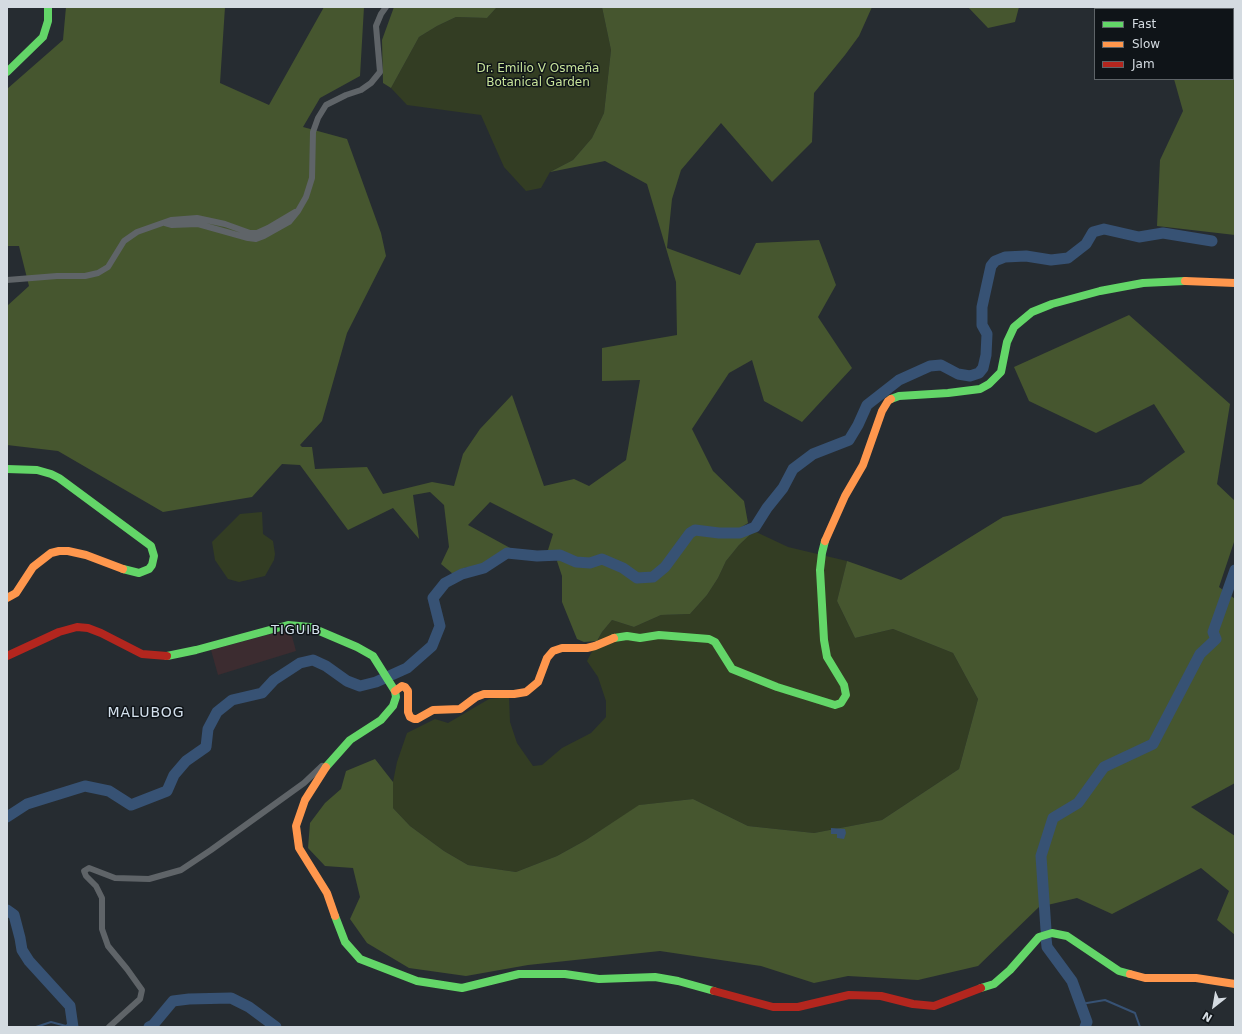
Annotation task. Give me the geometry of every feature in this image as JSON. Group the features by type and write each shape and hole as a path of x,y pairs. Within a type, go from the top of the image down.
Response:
{"main road":[{"path":"7,72 43,37 48,21 48,7"},
{"path":"395,690 402,686 405,687 408,692 408,712 410,717 414,719 433,710 460,709 476,697 484,694 514,694 526,692 538,682 547,658 553,651 562,648 587,648 595,646 611,638 627,636 640,638 658,635 709,639 715,642 732,669 835,705 841,703 846,695 844,685 827,657 824,640 820,570 822,553 826,538 845,496 863,464 882,411 888,401 899,396 948,393 980,389 989,384 1001,372 1007,342 1014,327 1032,312 1052,304 1100,291 1143,284 1181,281 1235,283"},
{"path":"7,469 37,470 59,478 144,540 151,546 154,556 152,565 149,569 145,572 139,573 132,572 86,555 68,551 51,553 33,567 16,593 7,598"},
{"path":"7,656 59,632 77,627 88,628 142,654 171,656 288,625 310,628 357,647 373,656 395,690 396,697 393,706 381,720 350,740 326,766 305,800 296,826 299,848 327,893 345,942 360,959 416,981 462,988 519,974 565,974 599,979 655,977 678,981 773,1007 798,1007 849,995 881,996 912,1004 934,1006 974,990 994,984 1010,970 1039,937 1052,933 1067,936 1119,971 1145,978 1196,978 1235,984"}],"street":[{"path":"7,280 57,276 85,276 98,273 108,267 124,241 137,232 165,223 172,225 198,224 256,239 289,222 298,211 306,197 312,178 313,132 318,118 326,105 346,95 361,90 371,84 380,72 376,26 386,7"},
{"path":"109,1027 140,1000 142,990 108,946 102,929 102,898 96,886 86,876 84,871 89,868 115,878 149,879 181,870 304,783 324,764 335,757"}],"shaded area":[{"path":"290,629 296,651 218,675 211,650"}],"green space":[{"path":"66,7 225,7 220,83 269,105 324,7 364,7 360,76 320,98 303,127 347,139 381,233 386,256 347,333 322,421 300,445 302,447 312,447 315,469 367,467 383,494 432,482 454,486 463,454 480,429 512,395 544,486 574,479 589,486 626,460 640,380 602,381 602,348 677,335 676,282 647,184 605,161 550,172 573,160 592,138 604,113 611,50 602,7 872,7 859,36 814,93 812,142 772,182 721,123 681,170 672,199 667,248 740,275 756,243 819,240 836,285 818,317 852,368 802,422 764,401 752,360 729,373 692,429 713,471 744,501 748,523 740,528 730,530 696,527 688,531 652,574 642,575 603,555 590,559 576,558 559,550 548,550 553,534 490,502 468,525 512,549 484,565 464,568 453,574 441,564 449,547 444,505 430,492 413,495 419,539 393,508 348,530 300,465 282,464 252,497 163,512 58,451 7,445 7,306 29,286 19,246 7,246 7,89 63,40"},
{"path":"394,7 497,7 487,18 456,17 419,37 391,88 383,83 382,40"},
{"name":"Dr. Emilio V Osmeña Botanical Garden","path":"497,7 602,7 611,50 604,113 592,138 573,160 550,172 541,188 526,191 504,167 481,115 407,105 391,88 419,37 456,17 487,18"},
{"path":"968,7 1019,7 1015,22 988,28"},
{"path":"1115,7 1181,7 1181,8"},
{"path":"1216,7 1235,7 1235,235 1157,226 1160,160 1183,111 1174,80 1234,80 1234,8"},
{"path":"1129,315 1230,404 1217,484 1235,501 1235,539 1219,587 1235,599 1235,783 1191,807 1235,836 1235,935 1217,920 1229,891 1201,868 1112,914 1077,898 1039,907 978,966 918,980 848,976 814,983 761,966 660,951 528,965 466,976 409,968 367,943 350,919 360,897 353,868 325,866 308,848 310,823 325,803 341,789 346,771 375,759 393,782 393,808 410,826 444,851 468,865 516,872 557,856 586,840 639,805 693,799 748,826 814,833 882,820 959,769 978,699 953,653 893,629 855,638 837,601 847,561 901,580 1003,517 1141,484 1185,452 1154,404 1096,433 1029,401 1014,367"},
{"path":"262,512 263,534 273,541 275,554 274,560 265,576 239,582 228,579 215,560 212,542 240,514"},
{"path":"754,531 788,547 847,561 837,601 855,638 893,629 953,653 978,699 959,769 882,820 814,833 748,826 693,799 640,805 586,840 557,856 516,872 468,865 444,851 410,826 393,808 393,782 397,762 407,733 435,719 448,723 489,699 509,697 510,722 517,743 533,766 542,765 562,748 591,733 606,717 606,701 598,677 587,661 602,632 612,620 634,627 661,615 690,614 707,595 718,578 726,561 739,545"},
{"path":"754,531 739,545 726,561 718,578 707,595 690,614 661,615 634,627 612,620 597,641 584,642 577,639 562,602 562,576 557,561 559,557 577,565 591,567 603,561 637,580 653,579 688,543 691,534 695,532 719,536 736,535"}],"water":[{"path":"831,828 845,829 846,833 844,839 837,838 837,834 831,834"}],"waterway":[{"path":"7,817 27,804 85,786 109,791 131,805 167,791 174,775 186,761 206,747 208,729 217,712 232,700 262,693 274,680 300,663 313,660 326,666 347,681 360,686 376,682 407,668 432,646 440,626 433,598 445,583 462,574 484,568 507,553 537,556 560,555 576,562 590,563 602,559 623,568 637,578 653,577 665,567 690,533 695,530 719,533 740,533 755,527 767,508 783,488 793,469 813,454 849,440 867,405 899,380 930,366 941,365 958,374 970,376 979,373 983,368 986,355 987,334 982,325 982,307 991,266 995,261 1005,257 1026,256 1051,260 1068,258 1086,244 1093,232 1104,229 1139,237 1163,233 1212,241"},
{"path":"1046,930 1041,856 1053,818 1078,803 1104,767 1153,744 1200,654 1216,639 1213,632 1235,570"},
{"path":"7,910 14,915 22,950 29,961 70,1006 73,1027"},
{"path":"1046,938 1047,947 1072,981 1087,1022 1085,1027"},
{"path":"149,1027 153,1025 173,1001 231,998 249,1007 276,1027"},
{"path":"1081,1004 1105,1000 1135,1013 1140,1027"},
{"path":"36,1027 51,1022 66,1026 72,1021"}],"traffic: fast":[{"path":"7,72 43,37 48,21 48,7"},
{"path":"891,399 899,396 948,393 980,389 989,384 1001,372 1007,342 1014,327 1032,312 1052,304 1100,291 1143,283 1185,281"},
{"path":"7,469 37,470 59,478 151,546 154,556 152,565 149,569 139,573 123,569"},
{"path":"614,638 627,636 640,638 659,635 709,639 715,642 732,669 777,687 835,705 841,703 846,695 844,685 827,657 824,640 820,570 825,541"},
{"path":"167,656 196,650 288,625 310,627 357,647 373,656 395,691 396,697 393,706 381,720 350,740 326,767"},
{"path":"335,916 345,942 360,959 417,981 462,988 519,974 565,974 599,979 655,977 678,981 714,991"},
{"path":"981,988 994,984 1010,970 1039,937 1052,933 1067,936 1119,971 1130,974"}],"traffic: slow":[{"path":"1185,281 1235,283"},
{"path":"825,541 845,496 863,465 882,411 891,399"},
{"path":"7,598 16,593 33,567 51,553 68,551 86,555 123,569"},
{"path":"395,691 402,686 408,691 408,712 410,717 414,719 417,719 433,710 460,709 476,697 484,694 514,694 526,692 538,682 547,658 553,651 562,648 587,648 614,638"},
{"path":"326,767 305,800 296,826 299,848 327,893 335,916"},
{"path":"1130,974 1145,978 1196,978 1235,984"}],"traffic: jam":[{"path":"7,656 59,632 77,627 88,628 101,633 142,654 167,656"},
{"path":"714,991 773,1007 798,1007 849,995 881,996 913,1004 934,1006 981,988"}],"district":[{"name":"TIGUIB","path":"296,631"},
{"name":"MALUBOG","path":"146,713"}]}
